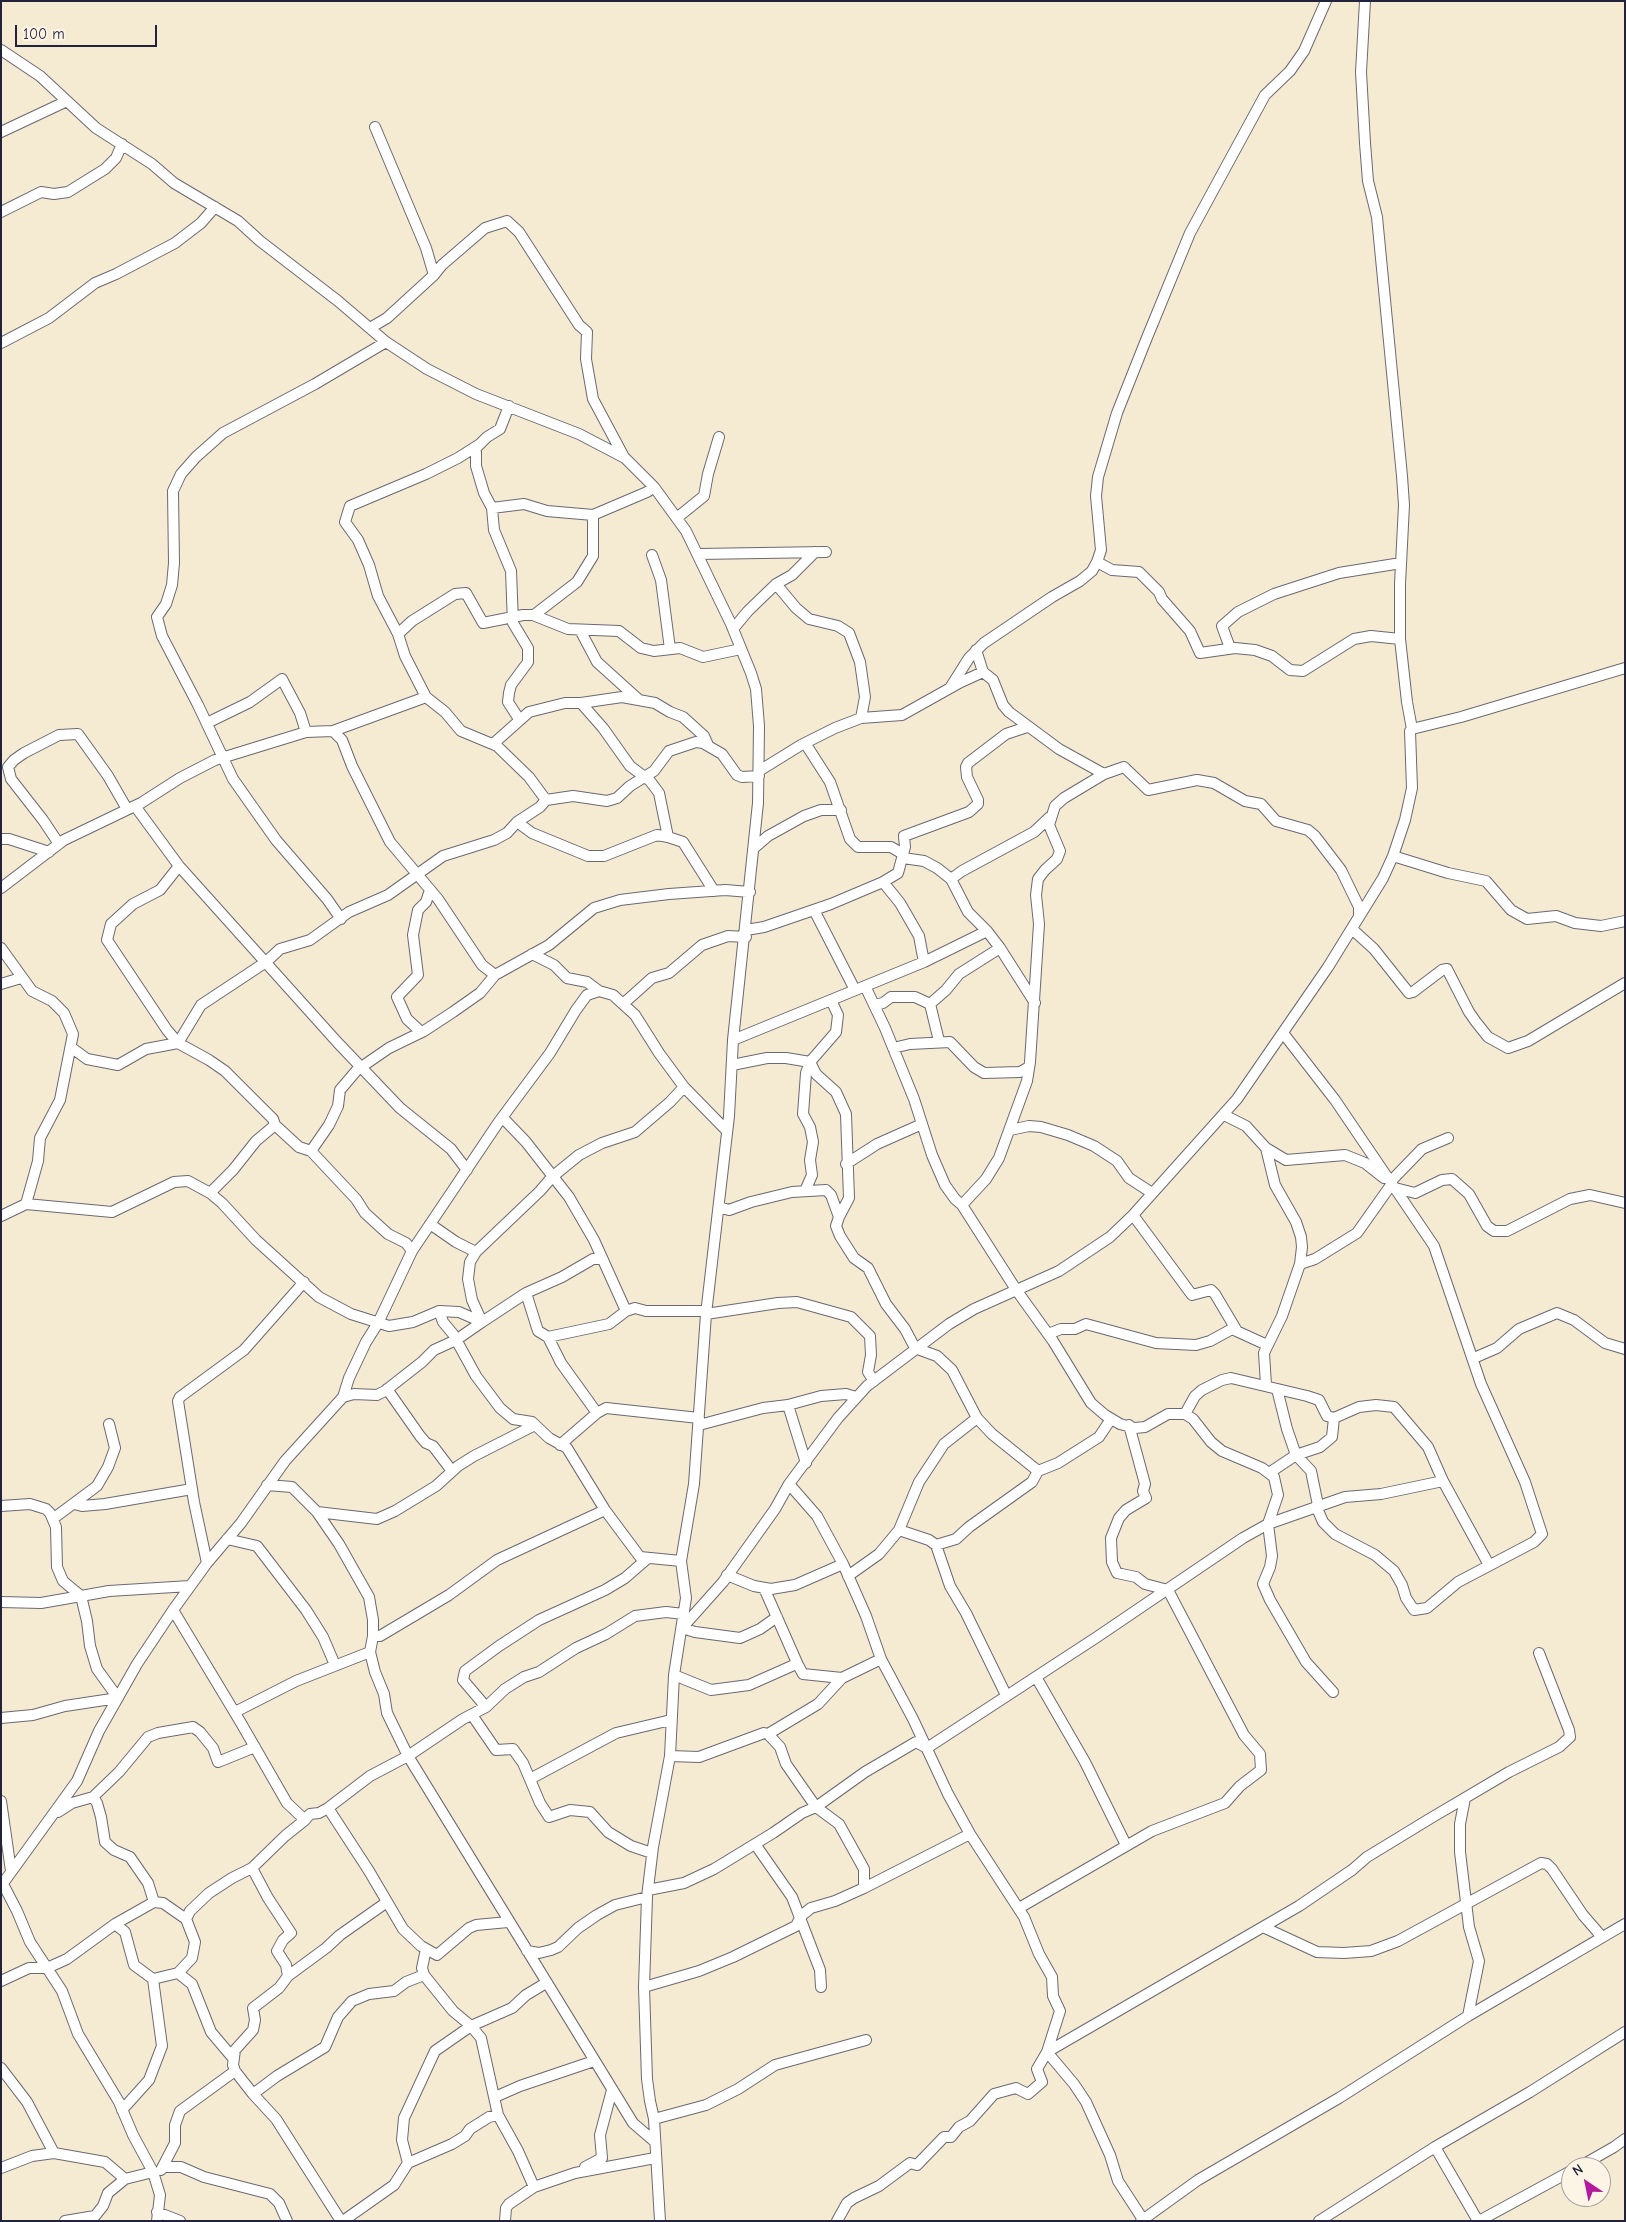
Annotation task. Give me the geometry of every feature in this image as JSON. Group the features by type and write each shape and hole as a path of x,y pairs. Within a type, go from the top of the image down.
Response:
{"street":[{"path":"950,688 976,650 1015,621 1080,581 1092,571 1097,562 1101,550 1096,496 1098,477 1118,413 1146,340 1194,225 1265,95 1290,71 1304,51 1326,1"},
{"path":"682,1628 727,1575 775,1509 789,1484 856,1397 915,1348 967,1313 1073,1262 1110,1237 1133,1215 1224,1115 1283,1033 1352,929 1383,878 1393,856 1405,820 1412,788 1410,731 1412,729 1400,639 1404,505 1400,454 1377,218 1368,181 1365,143 1361,72 1365,1"},
{"path":"1,50 40,76 96,128 122,144 174,182 238,221 260,241 386,342 427,369 454,384 579,434 625,458"},
{"path":"1,132 67,101"},
{"path":"375,127 426,248 434,275"},
{"path":"1,212 41,192 54,194 68,192 105,169 116,158 122,144"},
{"path":"1,343 49,318 95,283 175,243 201,223 215,208"},
{"path":"370,328 387,318 434,275 454,253 485,228 507,221 519,232 579,324 587,332 586,358 593,398 625,458 654,487 678,517 698,554 733,629 756,689 759,726 759,773 750,892 733,1040 720,1207 707,1313 694,1484 681,1561 686,1598 674,1675 670,1756 652,1853 648,1893 644,1987 648,2079 654,2119 660,2221"},
{"path":"341,919 328,899 276,840 233,779 207,723 162,636 157,617 166,604 172,586 174,563 173,491 181,474 196,457 223,433 323,380 386,342"},
{"path":"509,406 500,429 487,437 476,448 476,466 484,493 492,508 494,530 511,571 513,623 528,648 528,662 511,685 509,694 508,702 519,719"},
{"path":"678,517 704,496 719,436"},
{"path":"480,444 458,458 426,474 350,506 345,522 358,540 369,565 378,596 398,634 405,656 426,697 446,712 461,731 492,744 530,777 546,800"},
{"path":"492,508 524,504 547,511 593,515 647,492 654,487"},
{"path":"534,616 577,582 593,556 593,515"},
{"path":"698,554 821,552 792,575 776,584 748,611 733,629"},
{"path":"652,555 662,580 670,649"},
{"path":"1097,562 1112,570 1139,572 1159,592 1162,599 1190,630 1200,653 1230,648 1255,650 1272,656 1290,670 1303,671 1354,639 1371,636 1400,639"},
{"path":"1230,648 1222,626 1238,612 1274,594 1339,573 1401,563"},
{"path":"776,584 796,608 809,619 838,626 849,633 860,662 865,697 861,718"},
{"path":"398,634 412,621 455,594 466,593 483,624 514,617 534,616 568,629 619,631 641,648 654,651 680,648 702,657 741,649"},
{"path":"580,630 597,662 638,699"},
{"path":"976,650 983,672 993,680 1003,705 1027,727 1104,774"},
{"path":"1412,729 1461,717 1625,668"},
{"path":"72,1048 87,1059 118,1065 146,1049 178,1043 201,1004 266,962 280,949 310,940 350,912 388,895 443,856 501,837 517,822 540,807 546,800 573,796 607,801 617,798 630,786 654,771 669,752 689,743 703,743 722,754 737,775 742,777 759,773 805,743 861,718 902,715 983,672"},
{"path":"207,723 250,702 282,679 300,713 306,732"},
{"path":"1,888 58,844 223,757 306,732 332,731 426,697"},
{"path":"492,744 529,712 565,703 581,703 622,697 655,703 683,717 704,736 708,745"},
{"path":"581,703 630,766 650,781 659,793 668,837"},
{"path":"623,1004 652,978 669,973 702,945 728,936 746,934 814,910 883,882 898,873 903,856 904,836 975,808 978,800 967,777 966,767 1006,734 1027,727"},
{"path":"332,731 342,740 352,766 390,842 458,927 482,965 496,975"},
{"path":"58,844 43,820 11,779 8,767 24,753 59,735 78,734 131,807 179,866 338,1043 400,1108 451,1150 467,1170"},
{"path":"805,743 830,782 850,839 858,847 891,847 903,856 924,861 938,868 951,879 968,912 987,931 1000,948 1034,1003"},
{"path":"962,1205 986,1179 999,1158 1022,1098 1029,1067 1034,1003 1039,924 1036,895 1038,880 1044,870 1057,859 1060,851 1049,825 1055,806 1064,798 1104,774 1124,767 1148,790 1197,780 1214,783 1245,801 1261,804 1276,821 1308,830 1315,836 1341,870 1359,907 1359,917"},
{"path":"753,849 768,836 804,816 822,810 841,810"},
{"path":"951,879 962,871 1034,832 1054,812"},
{"path":"517,822 532,833 588,856 604,856 657,834 683,842 714,891"},
{"path":"1,839 9,839 49,852"},
{"path":"1393,856 1448,873 1486,881 1511,910 1527,919 1562,917 1575,923 1600,926 1625,921"},
{"path":"179,866 160,890 133,904 112,924 107,940 166,1030 178,1043 225,1071 273,1119 275,1125 299,1147 311,1151 356,1199 365,1213 388,1234 406,1243 412,1251"},
{"path":"883,882 900,903 919,936 924,962"},
{"path":"421,1032 407,1019 397,997 418,975 413,935 418,910 426,902 430,890"},
{"path":"311,1151 329,1125 338,1106 340,1090 348,1078 389,1048 421,1032 480,993 496,975 549,945 594,908 620,900 714,891 750,892"},
{"path":"814,910 855,990"},
{"path":"1352,929 1374,949 1409,992 1413,992 1442,970 1448,969 1469,1012 1476,1022 1488,1037 1508,1048 1528,1041 1625,983"},
{"path":"733,1040 924,962 987,931"},
{"path":"1,948 32,991 52,1001 64,1013 73,1034 72,1048 64,1072 60,1100 40,1138 38,1160 26,1204"},
{"path":"930,1004 946,990 959,974 982,962 1000,948"},
{"path":"532,954 554,965 567,978 587,982 599,991 613,995 623,1004 635,1015 659,1053 684,1087 727,1131"},
{"path":"1,984 21,978"},
{"path":"865,986 893,1048 945,1184 954,1199 962,1205 1016,1291 1048,1334 1091,1403 1111,1419 1141,1428 1168,1414 1184,1414 1196,1422 1211,1442 1222,1451 1269,1473 1276,1482 1278,1495 1268,1524 1272,1556 1263,1584 1270,1600 1306,1662 1333,1692"},
{"path":"180,2221 157,2216 160,2195 154,2174 122,2110 78,2034 62,1991 30,1942 17,1911 2,1885 77,1781 99,1731 137,1664 173,1610 285,1461 343,1397 349,1378 366,1342 378,1323 412,1251 550,1053 576,1010 588,995 599,991"},
{"path":"874,1005 883,1003 890,998 914,997 930,1004"},
{"path":"805,1191 812,1175 810,1160 813,1142 810,1126 803,1114 806,1073 810,1062 836,1032 838,1014 831,1000"},
{"path":"930,1004 939,1042"},
{"path":"1277,1389 1296,1455 1311,1471 1317,1505 1323,1522 1335,1534 1375,1555 1394,1571 1414,1610 1427,1608 1458,1582 1534,1542 1542,1534 1525,1482 1481,1384 1474,1358 1434,1246 1335,1100 1283,1033"},
{"path":"893,1048 910,1044 950,1042 974,1066 984,1073 1020,1072 1029,1067"},
{"path":"732,1064 761,1059 786,1058 810,1062"},
{"path":"810,1062 816,1074 836,1092 846,1114 846,1164 849,1198 836,1226 840,1236 854,1258 868,1268 886,1304 905,1329 915,1348 937,1356 952,1370 977,1418 992,1434 1038,1471"},
{"path":"482,1322 472,1300 468,1279 470,1262 476,1252 540,1191 552,1177 579,1155 602,1143 635,1132 665,1107 684,1087"},
{"path":"1224,1115 1246,1126 1266,1148 1286,1160 1333,1154 1350,1156 1372,1168 1393,1185 1416,1193 1442,1180 1452,1179 1469,1194 1487,1226 1494,1231 1507,1231 1570,1199 1582,1196 1625,1203"},
{"path":"503,1118 526,1142 569,1197 594,1240 626,1311"},
{"path":"846,1164 877,1144 922,1124"},
{"path":"210,1193 233,1170 256,1141 275,1125"},
{"path":"1010,1130 1029,1126 1041,1127 1068,1135 1094,1146 1117,1161 1129,1178 1152,1194"},
{"path":"1300,1264 1315,1259 1357,1233 1422,1148 1448,1138"},
{"path":"1266,1148 1275,1185 1296,1222 1301,1237 1300,1264 1282,1316 1267,1345 1264,1363 1266,1386"},
{"path":"1,1216 26,1204 112,1212 174,1182 181,1181 199,1186 210,1193 256,1240 319,1296 352,1314 389,1326 401,1326 438,1311 460,1312 482,1322"},
{"path":"720,1207 729,1210 751,1202 805,1191 826,1190 831,1196 839,1217"},
{"path":"1133,1215 1192,1296 1211,1290 1216,1294 1237,1331"},
{"path":"430,1224 476,1252"},
{"path":"343,1397 354,1394 378,1395 422,1362 434,1350 456,1340 526,1293 562,1277 593,1259 602,1259"},
{"path":"207,1563 178,1406 180,1397 244,1350 304,1282"},
{"path":"526,1293 538,1331 548,1338 561,1363 597,1413"},
{"path":"548,1338 609,1324 626,1311 635,1308 646,1311 707,1313 797,1302 851,1317 870,1336 871,1355 868,1372 874,1381"},
{"path":"438,1311 476,1376 500,1408 513,1419 532,1422 566,1448 579,1465 605,1510 640,1557 681,1561"},
{"path":"1474,1358 1497,1348 1519,1329 1557,1313 1574,1320 1605,1343 1625,1349"},
{"path":"1048,1334 1061,1329 1075,1329 1086,1324 1156,1344 1196,1344 1210,1341 1232,1329 1267,1345"},
{"path":"1184,1414 1195,1396 1210,1385 1222,1380 1238,1378 1320,1400 1327,1416 1334,1418 1359,1407 1376,1405 1394,1407 1428,1447 1443,1481 1489,1565"},
{"path":"387,1389 426,1444 433,1446 452,1471"},
{"path":"560,1445 597,1413 606,1408 699,1422 762,1408 788,1405 833,1394 846,1394 856,1397"},
{"path":"788,1405 806,1463"},
{"path":"848,1576 880,1554 899,1530 919,1482 944,1444 977,1418"},
{"path":"1269,1473 1296,1455 1320,1447 1332,1438 1334,1418"},
{"path":"936,1545 956,1539 969,1527 1032,1482 1038,1471 1058,1462 1099,1437 1111,1419"},
{"path":"54,1518 97,1486 108,1467 115,1448 109,1424"},
{"path":"1019,1908 1152,1831 1225,1803 1240,1786 1261,1770 1260,1754 1244,1735 1168,1590 1116,1573 1112,1562 1111,1538 1119,1518 1126,1510 1146,1498 1143,1491 1145,1484 1129,1425"},
{"path":"317,1512 377,1519 395,1511 436,1486 452,1471 474,1456 535,1426"},
{"path":"927,1748 1168,1590 1243,1538 1268,1524 1317,1505 1345,1497 1381,1494 1443,1481"},
{"path":"789,1484 817,1516 843,1564 866,1616 880,1659 970,1834 1019,1908 1039,1954 1052,1977 1053,1996 1060,2011 1047,2052 1037,2069 1042,2082 1028,2094 1016,2088 994,2094 970,2120 951,2137 944,2137 916,2165 910,2163 879,2186 847,2203 837,2221"},
{"path":"267,1486 292,1488 317,1512 339,1544 369,1597 373,1636 370,1652 375,1672 384,1694 387,1714 408,1756 633,2124 654,2141"},
{"path":"74,1504 82,1506 105,1504 192,1489"},
{"path":"1,1506 38,1505 46,1509 54,1518 57,1567 63,1581 80,1596 87,1621 90,1646 97,1669 118,1698"},
{"path":"373,1636 380,1636 449,1595 497,1560 605,1510"},
{"path":"899,1530 929,1540 936,1545 950,1586 966,1613 1006,1695"},
{"path":"228,1539 257,1546 306,1610 323,1636 335,1665"},
{"path":"486,1707 463,1680 465,1671 539,1620 605,1590 625,1578 648,1558"},
{"path":"727,1575 771,1589 795,1585 843,1564"},
{"path":"1,1602 41,1604 109,1591 190,1586"},
{"path":"764,1588 803,1674 842,1678"},
{"path":"173,1610 235,1712 287,1803 305,1820"},
{"path":"186,1918 190,1911 209,1894 232,1878 252,1868 310,1814 328,1808 370,1776 408,1756 472,1714 486,1707 505,1689 524,1677 539,1672 576,1648 606,1634 635,1616 666,1612 684,1614"},
{"path":"682,1628 696,1632 740,1638 760,1629 777,1617"},
{"path":"235,1712 260,1698 335,1665 370,1652"},
{"path":"1047,2052 1263,1927 1345,1875 1367,1857 1465,1798 1509,1772 1559,1747 1570,1736 1570,1730 1539,1653"},
{"path":"670,1756 699,1756 764,1733 768,1734 818,1704 842,1678 880,1659"},
{"path":"674,1675 711,1690 749,1685 794,1665 798,1665"},
{"path":"1036,1677 1085,1762 1126,1846"},
{"path":"1,1718 33,1715 65,1706 118,1698"},
{"path":"472,1714 496,1750 513,1749 523,1763 540,1803 549,1817 570,1810 590,1812 608,1832 631,1846 652,1853"},
{"path":"530,1779 616,1733 671,1720"},
{"path":"55,1812 72,1803 93,1797 119,1772 148,1737 158,1733 193,1727 200,1732 213,1748 218,1762 255,1747"},
{"path":"768,1734 780,1747 786,1764 816,1807 839,1824 864,1869 864,1888"},
{"path":"527,1950 539,1952 558,1947 587,1921 609,1908 648,1893 684,1883 714,1869 802,1813 816,1807 865,1772 916,1742 927,1748"},
{"path":"93,1797 101,1817 105,1842 114,1850 130,1857 148,1883 154,1902"},
{"path":"1465,1798 1460,1824 1460,1852 1469,1927 1479,1961 1468,2016"},
{"path":"2,1806 11,1870"},
{"path":"328,1808 370,1871 403,1929 415,1942 426,1949 437,1955 469,1928 476,1925 508,1922"},
{"path":"644,1987 699,1971 733,1957 796,1926 800,1916 811,1908 834,1901 864,1888 970,1834"},
{"path":"755,1844 792,1897 820,1970 821,1987"},
{"path":"1263,1927 1317,1952 1371,1951 1398,1941 1541,1863 1547,1864 1602,1937"},
{"path":"252,1868 268,1898 291,1933 283,1940 277,1951 286,1965 288,1976"},
{"path":"1,1981 29,1968 48,1968 67,1958 115,1924 154,1902 163,1903 186,1918 195,1942 192,1958 178,1973 152,1979"},
{"path":"387,1902 340,1934 326,1948 288,1976 279,1988 254,2008 255,2020 253,2030 235,2050 233,2058 235,2071 252,2094 276,2119 342,2221 394,2185 408,2164 452,2144 465,2136 470,2129 489,2117 498,2115"},
{"path":"115,1924 125,1932 134,1965 152,1979 162,2046 149,2080 122,2110"},
{"path":"1047,2052 1074,2084 1086,2102 1110,2155 1118,2180 1143,2220 1198,2180 1339,2098 1468,2016 1625,1924"},
{"path":"426,1949 422,1968 424,1975 453,2011 482,2038 498,2115 518,2151 534,2187"},
{"path":"178,1973 192,1984 211,2032 233,2058"},
{"path":"252,2094 277,2076 325,2047 338,2017 352,2001 369,1994 394,1991 406,1982 424,1975"},
{"path":"408,2164 402,2140 404,2118 435,2051 471,2026 512,2008 526,1995 546,1984"},
{"path":"1319,2221 1435,2147 1530,2092 1625,2032"},
{"path":"654,2119 706,2105 738,2089 775,2065 866,2040"},
{"path":"495,2097 520,2086 594,2060"},
{"path":"1,2068 27,2102 54,2153"},
{"path":"65,2221 96,2218 108,2193 125,2179 154,2174 164,2167 175,2143 175,2125 180,2111 235,2071"},
{"path":"575,2173 602,2158 600,2135 612,2090"},
{"path":"1596,2157 1625,2139"},
{"path":"1435,2147 1479,2221 1561,2176"},
{"path":"1,2168 32,2156 54,2153 105,2162 125,2179"},
{"path":"505,2221 506,2208 509,2204 534,2187 575,2173 655,2158"},
{"path":"164,2167 181,2167 204,2177 270,2194 279,2203 287,2221"}]}
